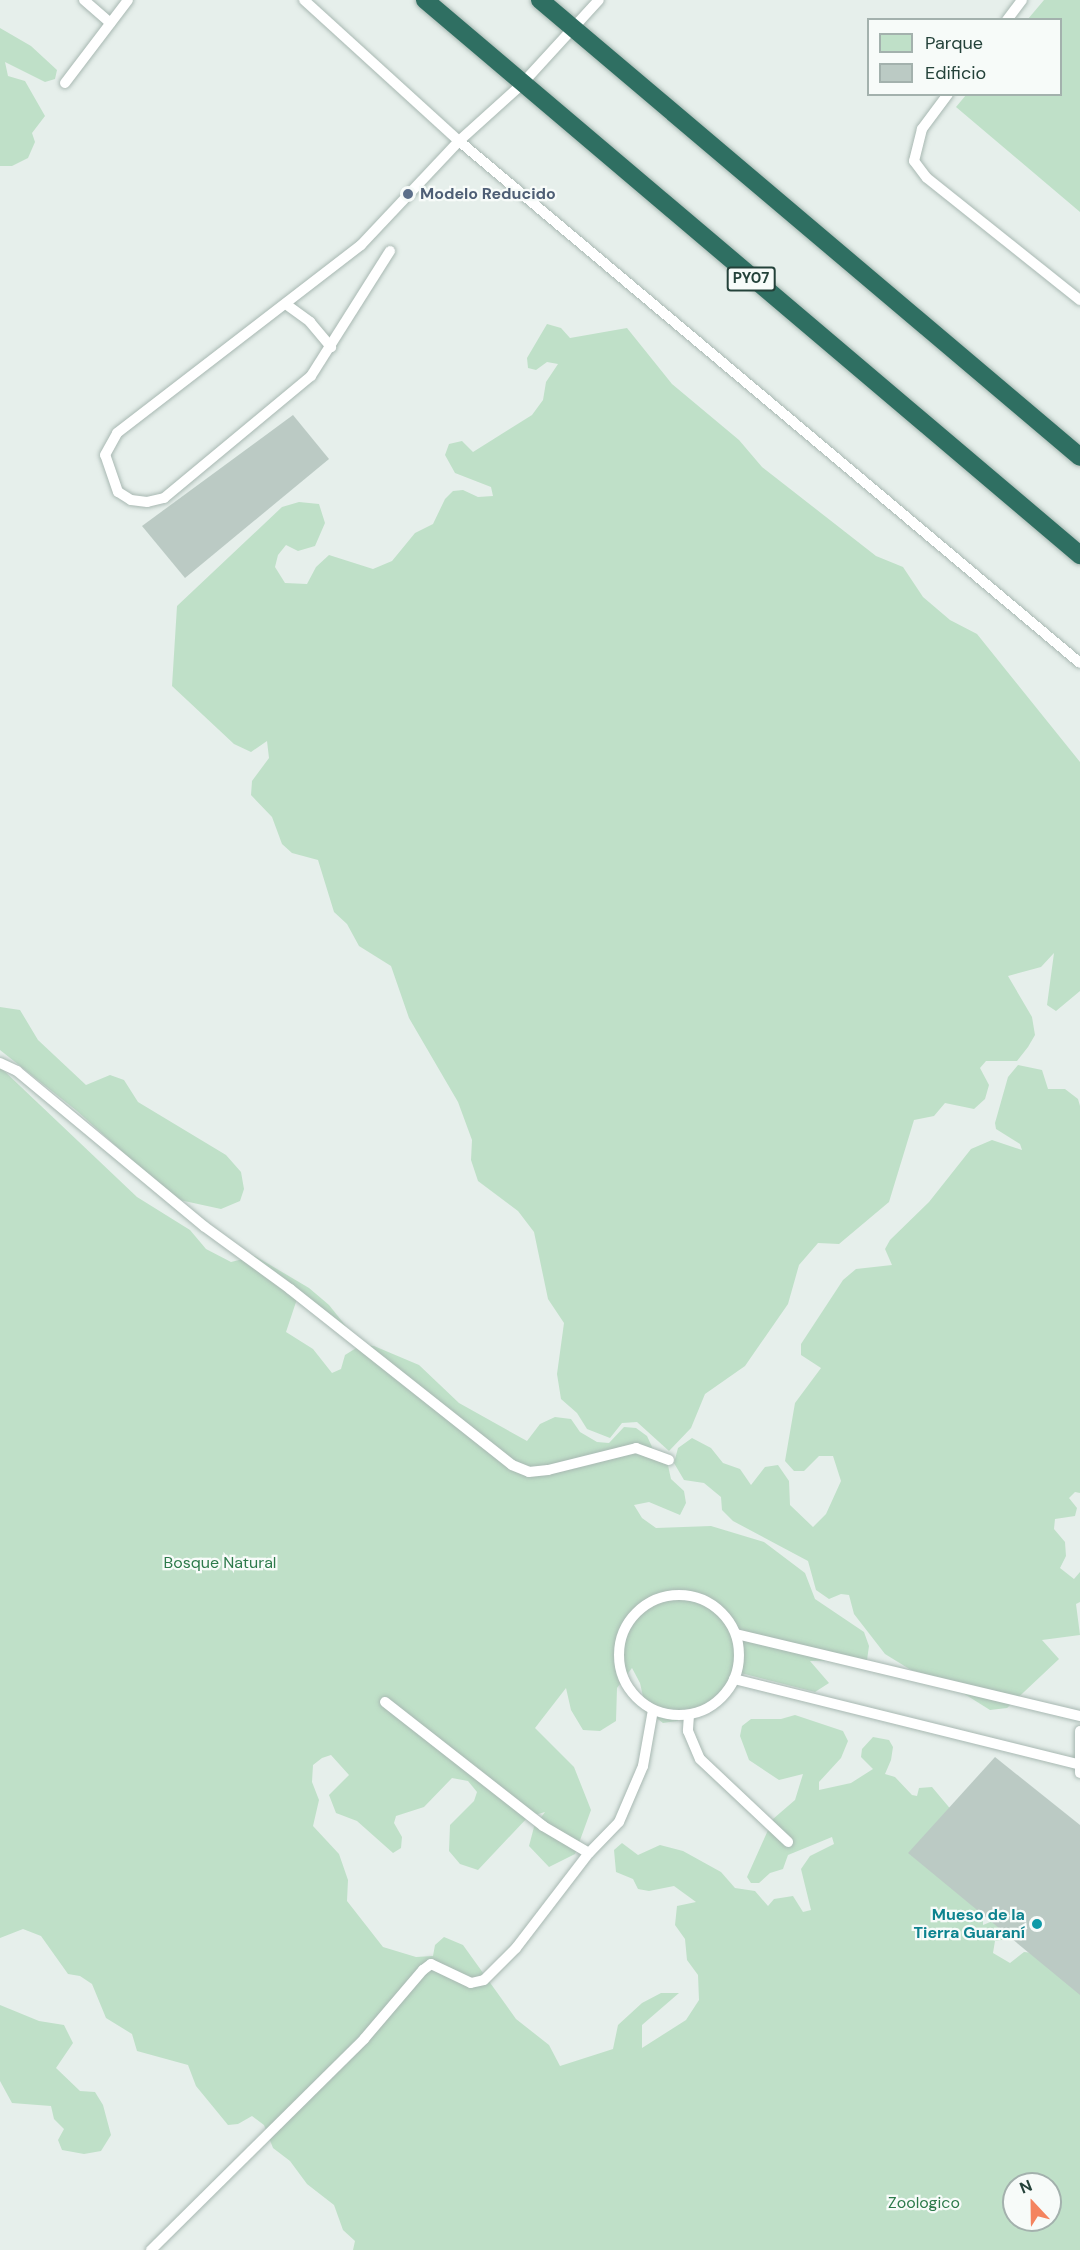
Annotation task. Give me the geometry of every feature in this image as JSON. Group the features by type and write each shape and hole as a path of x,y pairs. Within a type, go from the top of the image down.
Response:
{"highway":[{"name":"PY07","path":"425,0 521,85 1080,555"},
{"path":"540,0 1080,457"}],"lane":[{"path":"84,0 110,23"},
{"path":"65,83 128,0"},
{"path":"304,0 459,141 1080,663"},
{"path":"390,251 311,376 164,498 147,502 131,500 118,492 105,455 117,433 245,331 287,305 361,245 459,141 521,85 599,0"},
{"path":"1008,18 1022,0"},
{"path":"947,96 922,129 914,161 927,178 1080,300"},
{"path":"287,305 310,322 331,346"},
{"path":"0,1063 17,1071 205,1227 290,1289 512,1465 529,1472 548,1470 636,1448 669,1460"},
{"path":"673,1595 693,1597 711,1604 726,1617 736,1634 739,1657 734,1679 716,1703 689,1715 653,1710 637,1699 625,1683 619,1665 626,1627 638,1611 654,1600 673,1595"},
{"path":"736,1634 1080,1716"},
{"path":"734,1679 1079,1768 1080,1731"},
{"path":"386,1702 543,1827 590,1853"},
{"path":"151,2250 364,2039 423,1970 431,1965 471,1983 484,1980 516,1948 590,1853 619,1822 643,1766 653,1710"},
{"path":"689,1715 688,1731 700,1759 789,1842"}],"green space":[{"path":"1044,0 1080,0 1080,212 956,107 965,96 1062,96 1062,18 1029,18"},
{"path":"0,28 31,46 57,70 55,79 45,82 5,62 8,76 25,81 45,116 32,133 35,142 28,158 12,166 0,166"},
{"path":"547,324 561,328 570,338 627,328 672,384 739,440 762,467 876,556 903,567 923,597 950,620 977,634 1080,762 1080,991 1056,1011 1047,1005 1054,953 1041,967 1008,976 1032,1017 1035,1035 1028,1047 1017,1061 986,1061 980,1068 989,1085 985,1099 974,1109 945,1103 934,1116 914,1120 889,1202 839,1244 818,1243 799,1265 788,1304 745,1366 705,1394 691,1428 669,1451 637,1422 622,1423 610,1438 587,1429 577,1413 561,1399 557,1374 564,1323 548,1299 534,1232 518,1211 478,1181 471,1160 472,1140 458,1102 409,1018 391,966 359,946 347,924 334,912 318,860 292,853 282,844 272,817 251,795 252,781 269,758 267,741 251,752 234,744 172,686 177,606 282,507 299,502 319,504 325,523 315,546 298,551 286,545 278,555 275,567 285,583 307,584 316,567 329,555 373,569 392,561 415,533 433,524 445,499 453,491 463,490 478,497 493,496 491,487 455,473 445,455 449,444 462,441 473,452 532,415 543,400 546,382 558,364 547,362 536,370 528,368 527,358"},
{"path":"0,1007 20,1010 38,1040 86,1085 110,1075 124,1080 138,1102 226,1155 241,1172 244,1189 240,1201 221,1209 175,1199 77,1111 0,1050"},
{"path":"1018,1065 1042,1070 1048,1089 1065,1089 1078,1099 1080,1106 1080,1493 1075,1492 1069,1498 1077,1508 1075,1516 1055,1519 1054,1529 1065,1542 1066,1556 1060,1568 1074,1579 1080,1572 1080,1602 1076,1604 1080,1635 1042,1640 1059,1659 1007,1708 990,1710 939,1678 911,1670 885,1654 854,1614 849,1595 841,1594 829,1599 816,1590 808,1561 733,1521 722,1510 721,1497 704,1483 684,1480 674,1463 678,1448 692,1438 711,1448 723,1463 740,1469 751,1485 765,1467 778,1465 789,1481 790,1505 813,1527 826,1514 841,1481 833,1456 819,1456 804,1471 794,1471 785,1461 795,1403 821,1368 801,1355 801,1344 843,1280 856,1269 892,1265 885,1249 890,1240 929,1202 971,1149 992,1140 1022,1150 1020,1144 996,1129 995,1123 1008,1077"},
{"name":"Bosque Natural","path":"0,1067 137,1197 190,1230 206,1249 231,1262 255,1256 309,1288 329,1305 349,1330 344,1337 297,1299 286,1332 313,1349 332,1373 341,1369 345,1355 361,1345 374,1346 419,1365 459,1403 527,1441 540,1424 555,1417 571,1419 580,1432 597,1442 609,1443 624,1427 636,1428 647,1436 653,1449 667,1461 671,1479 684,1491 686,1503 680,1515 649,1502 634,1505 642,1518 656,1528 711,1526 764,1542 805,1573 815,1599 864,1632 869,1646 867,1660 810,1661 829,1683 815,1692 737,1672 723,1697 677,1721 663,1723 646,1710 640,1683 632,1668 617,1688 616,1721 600,1731 583,1730 571,1710 566,1688 535,1728 574,1767 591,1810 575,1854 549,1867 529,1846 534,1827 545,1812 528,1817 478,1870 460,1864 449,1851 450,1825 474,1801 477,1792 468,1781 452,1778 424,1807 396,1816 394,1823 402,1837 401,1848 393,1853 357,1821 336,1813 329,1795 349,1775 331,1755 322,1758 313,1765 312,1782 319,1800 313,1826 339,1854 348,1880 347,1901 383,1947 416,1957 433,1956 435,1945 444,1937 463,1945 516,2019 549,2045 560,2066 613,2049 618,2025 642,2003 661,1993 679,1993 642,2025 642,2048 686,2020 699,2000 698,1975 687,1960 685,1939 675,1925 677,1906 696,1902 674,1886 649,1891 638,1889 633,1879 616,1872 614,1850 622,1843 638,1855 660,1845 683,1851 721,1872 735,1888 755,1891 768,1906 774,1899 793,1896 803,1912 811,1910 801,1869 810,1856 834,1844 832,1837 788,1855 783,1869 770,1873 759,1883 751,1883 747,1877 773,1819 795,1800 803,1774 779,1780 749,1760 740,1736 742,1726 751,1719 781,1719 795,1715 843,1731 848,1741 841,1758 819,1782 819,1790 851,1783 873,1769 861,1757 862,1749 873,1737 889,1740 893,1747 885,1774 895,1777 912,1795 917,1796 919,1788 932,1787 953,1812 983,1907 983,1925 995,1920 1007,1928 1008,1939 995,1941 993,1953 1010,1963 1024,1952 1053,1955 1080,1978 1080,2250 353,2250 355,2241 343,2230 334,2205 307,2184 290,2161 273,2148 264,2125 252,2116 238,2124 228,2125 196,2086 188,2065 137,2051 132,2034 106,2018 92,1984 80,1976 68,1974 41,1936 23,1929 0,1938"},
{"path":"0,2005 39,2021 64,2025 73,2043 56,2068 80,2091 95,2092 103,2105 111,2135 101,2151 84,2154 62,2150 58,2140 64,2129 54,2119 51,2106 12,2103 0,2081"}],"building":[{"path":"293,415 329,459 185,578 142,526"},
{"name":"Mueso de la Tierra Guaraní","path":"995,1757 1080,1825 1080,1995 908,1853"}],"place":[{"name":"Modelo Reducido","path":"408,194"},
{"name":"Mueso de la Tierra Guaraní","path":"1037,1924"}],"park label":[{"name":"Zoologico","path":"924,2203"}]}
